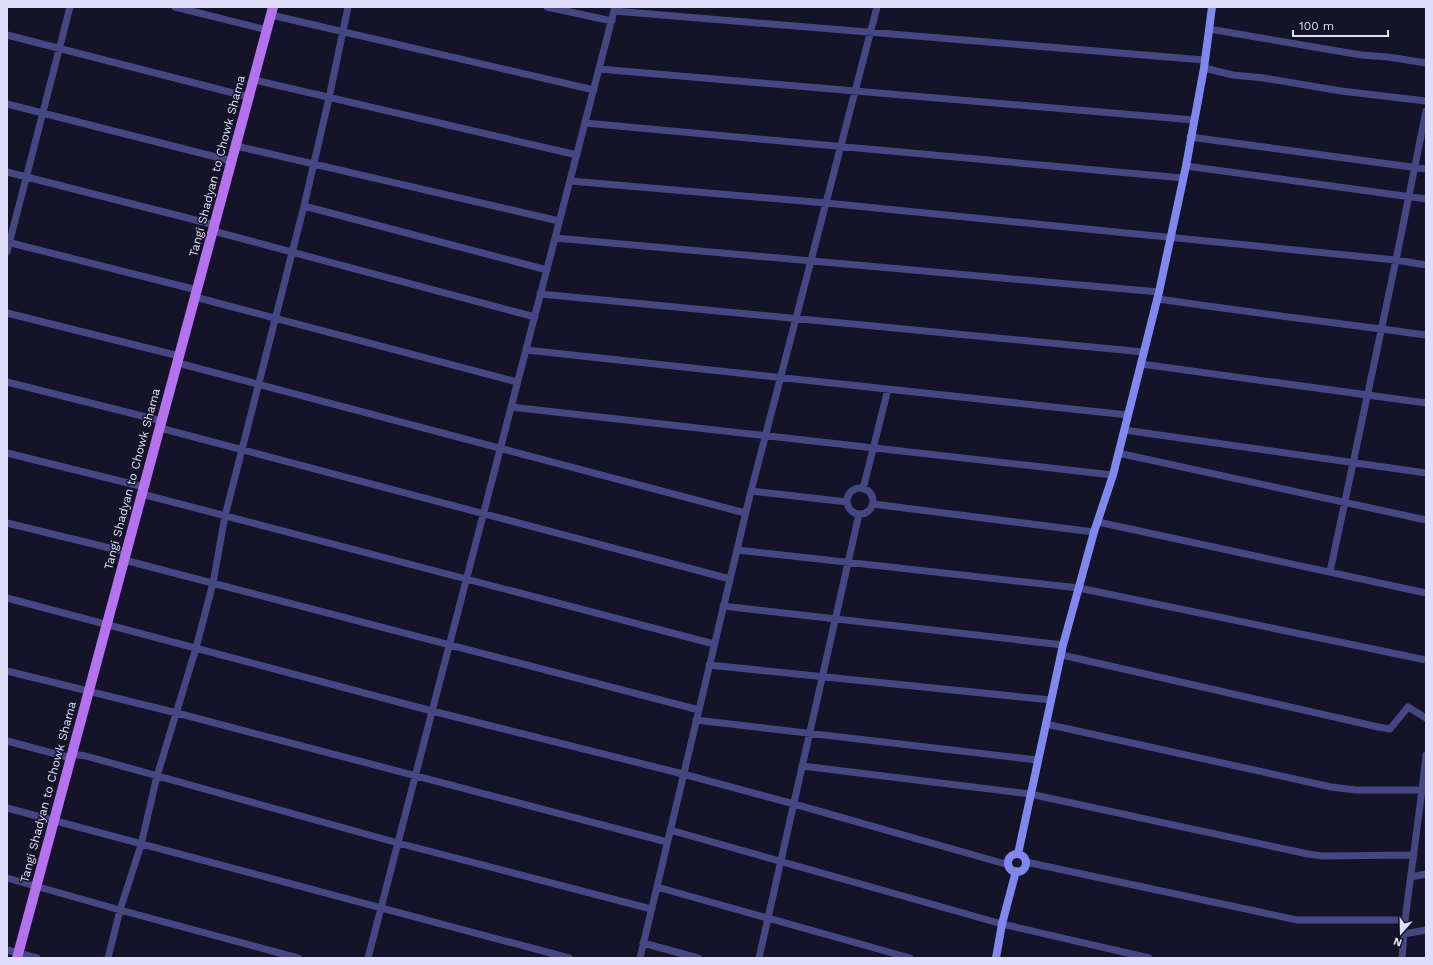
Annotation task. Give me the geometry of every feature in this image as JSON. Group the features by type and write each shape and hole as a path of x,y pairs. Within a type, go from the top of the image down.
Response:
{"main road":[{"path":"1018,854 1063,645 1080,588 1094,532 1113,475 1158,295 1186,166 1204,64 1212,7"},
{"name":"Tangi Shadyan to Chowk Shama","path":"17,955 72,756 106,624 272,11"},
{"path":"1014,854 1024,856 1026,862 1024,868 1016,872 1008,865 1009,858 1014,854"},
{"path":"996,958 1002,924 1016,872"}],"street":[{"path":"7,252 8,242 70,7"},
{"path":"175,7 267,30"},
{"path":"108,958 120,910 141,845 157,776 196,648 213,583 225,516 260,384 275,318 304,206 348,7"},
{"path":"548,7 612,22"},
{"path":"640,958 751,491 877,7"},
{"path":"368,958 615,9 1204,64 1233,75 1264,78 1341,91 1426,101"},
{"path":"272,11 342,33 594,90"},
{"path":"1209,30 1361,55 1388,57 1426,63"},
{"path":"7,36 249,97"},
{"path":"599,69 1194,120"},
{"path":"254,80 577,155"},
{"path":"7,104 232,161"},
{"path":"1330,572 1382,329 1426,111"},
{"path":"585,123 1183,178"},
{"path":"1190,137 1426,169"},
{"path":"236,146 559,222"},
{"path":"1186,166 1426,199"},
{"path":"7,172 214,228 292,252 534,317"},
{"path":"570,181 826,203 1396,260 1426,265"},
{"path":"304,206 547,270"},
{"path":"555,238 811,260 1158,295 1258,314 1426,335"},
{"path":"8,242 196,293 275,318 518,382"},
{"path":"540,294 1144,352"},
{"path":"7,313 178,359 260,384 746,513"},
{"path":"526,350 1128,415"},
{"path":"1141,364 1426,403"},
{"path":"7,382 161,424 243,450 730,579"},
{"path":"863,489 888,389"},
{"path":"511,408 1113,475"},
{"path":"1124,430 1426,473"},
{"path":"7,453 143,490 225,516 714,644"},
{"path":"1118,453 1426,520"},
{"path":"858,489 863,489 871,495 873,504 868,512 859,514 850,510 847,502 850,493 858,489"},
{"path":"751,491 847,502"},
{"path":"873,504 1094,532"},
{"path":"759,958 859,514"},
{"path":"1098,522 1426,592"},
{"path":"7,523 125,556 213,583 699,710"},
{"path":"737,550 1080,588 1426,660"},
{"path":"7,598 432,711 683,774 1008,865"},
{"path":"723,606 1063,645"},
{"path":"1062,655 1378,727 1390,729 1408,707 1426,718"},
{"path":"709,665 1051,700"},
{"path":"7,671 177,713 667,842"},
{"path":"696,720 1038,760"},
{"path":"1046,724 1331,787 1356,790 1422,790"},
{"path":"7,741 72,756 86,756 398,843 651,909"},
{"path":"1402,958 1405,920 1426,755"},
{"path":"802,766 1030,794 1308,854 1322,856 1414,855"},
{"path":"7,808 569,958"},
{"path":"1418,820 1426,819"},
{"path":"670,830 1002,924 1149,958"},
{"path":"1026,862 1297,920 1405,920"},
{"path":"1411,877 1426,874"},
{"path":"7,878 298,958"},
{"path":"657,887 910,958"},
{"path":"1404,934 1426,930"},
{"path":"643,942 698,958"},
{"path":"7,950 17,955 37,958"}]}
